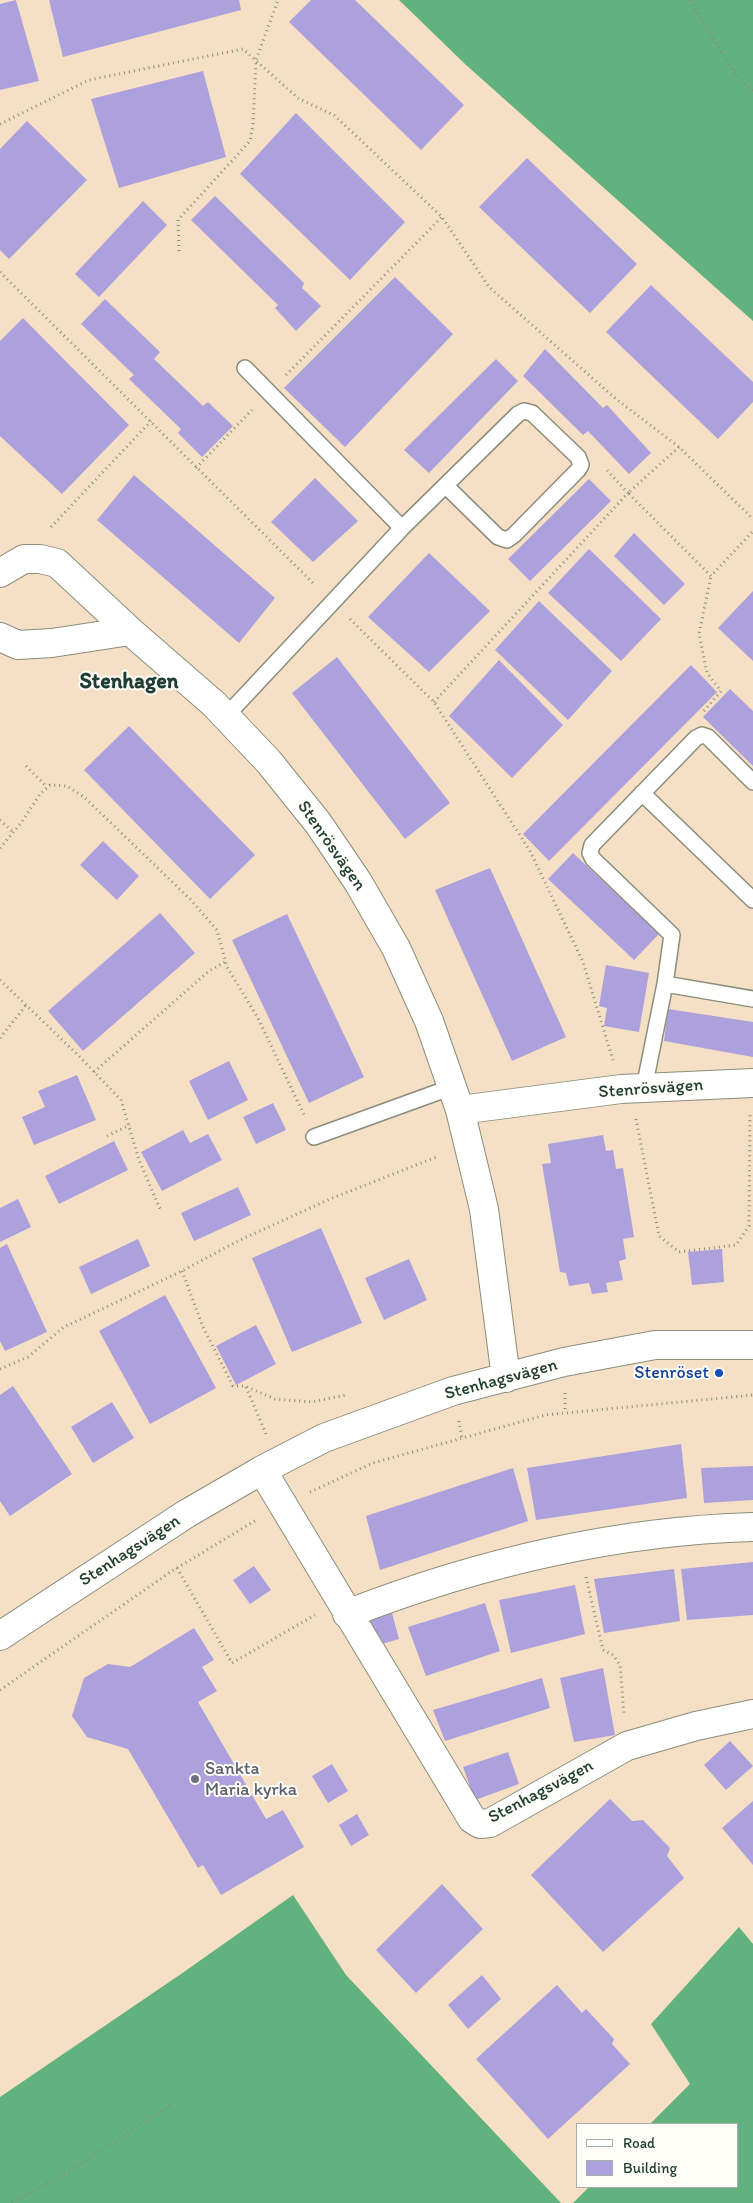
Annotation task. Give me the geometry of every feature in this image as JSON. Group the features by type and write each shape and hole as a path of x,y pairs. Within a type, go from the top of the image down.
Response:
{"street":[{"name":"Stenrösvägen","path":"0,573 24,559 40,559 56,563 226,716 269,762 318,824 358,882 396,948 429,1021 456,1099 484,1209 506,1378"},
{"path":"0,637 18,645 52,643 130,631"},
{"name":"Stenrösvägen","path":"456,1099 753,1083"},
{"name":"Stenhagsvägen","path":"0,1636 186,1514 270,1465 324,1438 453,1391 564,1362 655,1345 753,1345"},
{"name":"Stenhagsvägen","path":"270,1465 282,1505 472,1819 480,1824 490,1823 627,1746 696,1726 753,1714"},
{"path":"343,1608 488,1568 579,1547 707,1528 753,1527"}],"lane":[{"path":"245,368 402,528"},
{"path":"226,716 402,528 518,414 524,410 532,413 578,457 581,465 546,503 507,540 498,537 446,486"},
{"path":"633,1088 665,984 672,935 592,859 590,853 592,846 696,738 702,735 708,737 753,782"},
{"path":"642,793 753,900"},
{"path":"665,984 753,999"},
{"path":"314,1137 456,1099"}],"path":[{"path":"179,251 178,220 250,141 253,125 256,60 278,0"},
{"path":"690,0 733,71 753,92"},
{"path":"0,124 89,80 243,49 299,99 334,115 442,217 489,287 616,399 679,447 753,519"},
{"path":"196,468 442,217"},
{"path":"0,272 434,702 530,851 583,962 633,1088 635,1112 659,1236 679,1252 736,1245 749,1226 750,1110 741,1110"},
{"path":"51,527 150,421"},
{"path":"434,702 628,493 679,447"},
{"path":"628,493 711,576"},
{"path":"708,737 698,718 721,691 707,673 699,634 711,576 753,531"},
{"path":"26,766 47,788"},
{"path":"0,848 33,807 40,794 50,785 68,786 84,797 190,900 217,930 225,962 258,1018 314,1137"},
{"path":"0,820 13,832"},
{"path":"94,1072 209,971 225,962"},
{"path":"0,980 27,1004 121,1100 139,1160 160,1208"},
{"path":"0,1038 27,1004"},
{"path":"106,1136 130,1125"},
{"path":"0,1369 28,1357 64,1327 182,1271 238,1241 330,1199 440,1156"},
{"path":"182,1271 204,1327 233,1386 245,1386 275,1399 312,1402 346,1394"},
{"path":"245,1386 270,1465"},
{"path":"0,1690 177,1568 282,1505 373,1463 545,1415 753,1395"},
{"path":"579,1547 603,1650 613,1655 620,1665 627,1746"},
{"path":"177,1568 232,1663 343,1608"},
{"path":"12,2203 84,2162 171,2105"}],"green space":[{"path":"399,0 753,0 753,321 465,64"},
{"path":"293,1895 346,1975 561,2203 0,2203 0,2097"},
{"path":"739,1927 753,1944 753,2203 573,2203 588,2188 738,2188 738,2123 651,2123 690,2084 651,2024"}],"building":[{"path":"16,0 39,81 0,90 0,4"},
{"path":"49,0 239,0 241,10 63,57"},
{"path":"311,0 355,0 464,105 421,150 289,22"},
{"path":"203,71 226,157 119,188 91,99"},
{"path":"296,113 405,222 350,280 240,174"},
{"path":"27,121 87,180 9,259 0,250 0,149"},
{"path":"527,158 637,264 590,313 479,207"},
{"path":"215,196 304,283 302,288 321,306 296,331 275,308 278,305 191,220"},
{"path":"143,201 167,225 99,297 75,274"},
{"path":"395,277 453,334 345,447 284,388"},
{"path":"651,285 753,382 753,402 718,439 606,332"},
{"path":"105,299 160,352 154,359 203,406 208,402 233,426 202,457 178,433 181,429 129,379 134,375 81,324"},
{"path":"23,318 129,425 62,494 0,436 0,341"},
{"path":"545,349 603,408 607,405 651,453 629,474 588,431 583,435 523,376"},
{"path":"496,359 518,381 429,473 404,450"},
{"path":"134,475 275,598 239,643 97,520"},
{"path":"315,478 358,521 313,562 271,522"},
{"path":"589,479 611,501 530,581 508,559"},
{"path":"634,533 685,584 664,605 614,556"},
{"path":"589,549 661,619 621,661 548,593"},
{"path":"429,553 490,611 429,672 368,617"},
{"path":"753,591 753,661 718,628"},
{"path":"539,601 612,671 568,720 495,650"},
{"path":"337,657 450,803 405,839 292,693"},
{"path":"499,660 563,725 512,778 449,716"},
{"path":"691,665 717,692 549,861 523,834"},
{"path":"730,689 753,711 753,766 703,717"},
{"path":"129,726 255,855 210,899 84,770"},
{"path":"103,841 139,876 117,900 80,865"},
{"path":"573,853 659,934 634,960 548,879"},
{"path":"490,868 566,1037 512,1061 435,890"},
{"path":"160,913 195,953 83,1051 48,1011"},
{"path":"287,914 364,1077 309,1103 232,940"},
{"path":"606,965 649,973 639,1032 604,1026 607,1008 599,1006"},
{"path":"668,1009 753,1022 753,1057 664,1041"},
{"path":"229,1061 248,1100 208,1120 189,1081"},
{"path":"77,1075 96,1120 34,1145 22,1117 45,1107 38,1091"},
{"path":"273,1103 286,1130 256,1144 243,1117"},
{"path":"183,1130 190,1143 208,1134 222,1160 162,1191 141,1152"},
{"path":"603,1135 606,1151 613,1150 616,1169 623,1168 634,1237 623,1239 626,1259 619,1261 623,1280 606,1283 608,1292 592,1294 589,1283 569,1286 566,1273 560,1272 542,1164 551,1163 548,1144"},
{"path":"114,1141 128,1170 59,1204 45,1176"},
{"path":"238,1187 251,1215 194,1241 181,1213"},
{"path":"18,1199 31,1227 0,1242 0,1208"},
{"path":"321,1228 362,1323 292,1352 252,1258"},
{"path":"138,1239 150,1266 91,1294 79,1267"},
{"path":"7,1244 47,1332 5,1351 0,1341 0,1248"},
{"path":"722,1249 724,1282 692,1285 688,1252"},
{"path":"409,1259 427,1300 384,1320 365,1278"},
{"path":"165,1295 216,1388 150,1424 99,1331"},
{"path":"256,1325 276,1364 236,1385 216,1346"},
{"path":"13,1386 72,1474 10,1516 0,1501 0,1395"},
{"path":"112,1402 134,1438 93,1463 71,1427"},
{"path":"681,1444 687,1498 536,1520 527,1468"},
{"path":"753,1466 753,1500 704,1503 701,1468"},
{"path":"513,1468 528,1521 380,1570 366,1516"},
{"path":"753,1562 753,1615 687,1620 681,1569"},
{"path":"254,1566 271,1590 250,1604 233,1580"},
{"path":"674,1569 680,1621 604,1633 594,1579"},
{"path":"575,1585 585,1634 511,1653 499,1600"},
{"path":"485,1603 500,1651 426,1676 408,1627"},
{"path":"392,1613 399,1639 375,1646 368,1621"},
{"name":"Sankta Maria kyrka","path":"194,1628 214,1660 202,1667 217,1691 198,1702 266,1819 283,1810 304,1847 221,1895 203,1865 198,1868 128,1749 87,1737 72,1716 84,1678 108,1664 130,1667"},
{"path":"603,1668 615,1735 574,1742 560,1678"},
{"path":"542,1678 550,1708 445,1741 433,1710"},
{"path":"730,1741 753,1766 726,1790 704,1765"},
{"path":"508,1752 519,1784 475,1800 463,1767"},
{"path":"332,1764 348,1791 328,1803 312,1776"},
{"path":"610,1799 632,1821 643,1820 670,1848 667,1856 684,1878 603,1952 531,1875"},
{"path":"753,1801 753,1865 722,1828"},
{"path":"357,1814 369,1835 351,1846 339,1825"},
{"path":"442,1884 483,1929 416,1993 376,1950"},
{"path":"482,1975 501,1999 468,2029 448,2005"},
{"path":"557,1985 582,2013 586,2009 614,2039 612,2044 630,2064 548,2139 476,2059"}],"place":[{"name":"Stenröset","path":"719,1373"},
{"name":"Sankta Maria kyrka","path":"195,1779"}],"district":[{"name":"Stenhagen","path":"129,682"}]}
